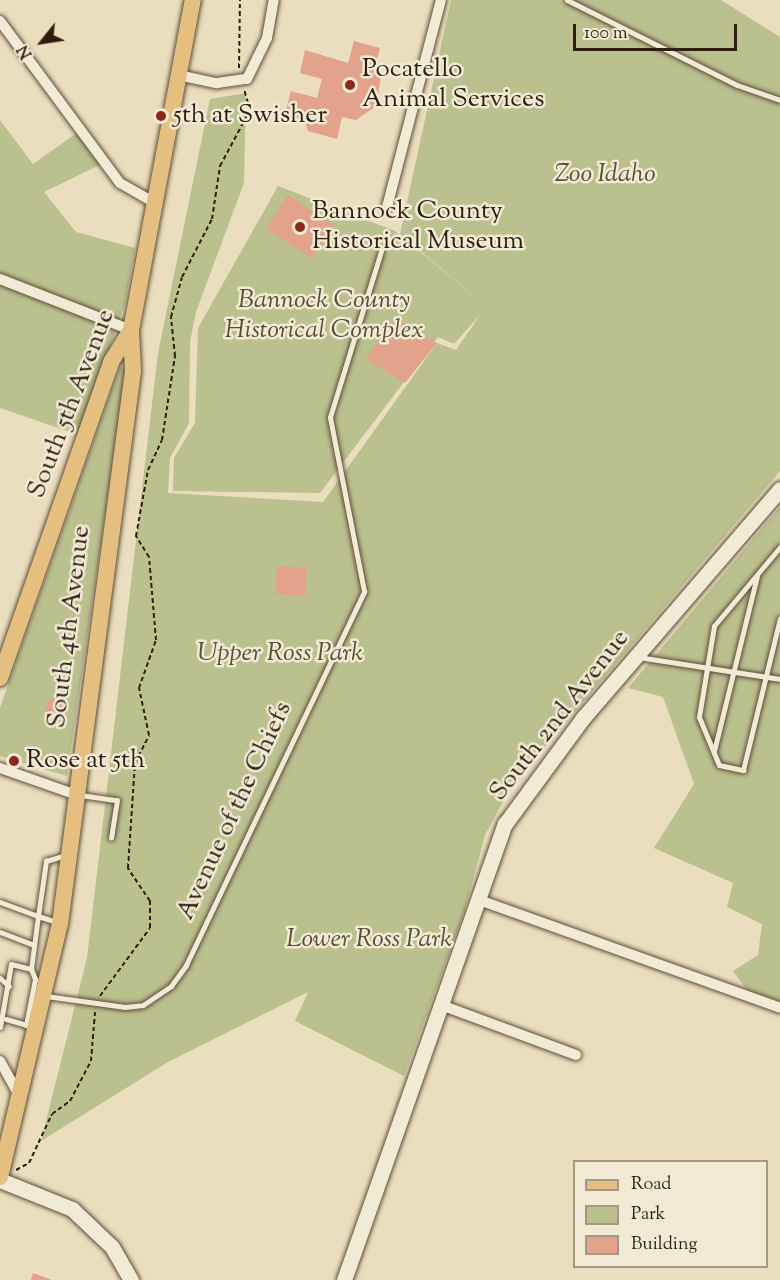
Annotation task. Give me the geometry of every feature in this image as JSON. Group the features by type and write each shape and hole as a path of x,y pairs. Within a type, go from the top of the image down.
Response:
{"main road":[{"name":"South 5th Avenue","path":"0,678 6,639 111,362 131,330 192,0"},
{"name":"South 4th Avenue","path":"3,1177 22,1100 33,1027 46,996 60,924 74,794 132,371 131,330"}],"street":[{"path":"178,75 242,82 253,72 267,38 274,0"},
{"path":"387,207 441,0"},
{"path":"0,21 120,183 155,203"},
{"path":"0,279 131,330"},
{"name":"South 2nd Avenue","path":"344,1280 505,824 539,773 780,489"},
{"path":"0,768 74,794"},
{"path":"479,900 780,1008"},
{"path":"441,1005 576,1055"},
{"path":"0,1061 22,1100"},
{"path":"3,1177 72,1209 112,1247 131,1280"}],"lane":[{"path":"567,0 737,85 780,100"},
{"name":"Avenue of the Chiefs","path":"46,996 94,1006 143,1005 171,986 186,965 364,591 330,417 381,251"},
{"path":"780,547 714,626 705,666 699,717 719,765 743,771 780,618"},
{"path":"714,752 757,573"},
{"path":"637,656 780,679"},
{"path":"74,794 117,800 111,838"},
{"path":"6,1019 33,1027 35,979 31,969 46,861 68,855"},
{"path":"0,902 60,924"},
{"path":"0,932 34,945"},
{"path":"0,1028 6,1019 11,964 31,969"},
{"path":"0,978 9,986"}],"path":[{"path":"3,1177 29,1163 52,1114 70,1101 91,1061 94,1006 150,928 150,901 128,868 135,763 149,735 139,688 156,640 149,557 136,536 150,460 162,440 175,356 171,317 182,277 212,219 220,166 250,110 242,82 240,0"}],"green space":[{"path":"451,0 721,0 780,37 780,471 511,787 485,835 464,913 404,1076 295,1021 308,992 168,1062 41,1141 87,958 158,353 210,99 246,93 244,183 196,312 190,342 189,423 170,458 168,493 323,502 437,343 456,350 480,315 454,344 438,337 320,493 173,491 174,458 195,423 198,328 278,186 395,231 487,307 400,234"},
{"path":"0,120 33,164 81,130 106,162 44,192 76,232 135,248 125,304 79,435 0,408"},
{"path":"120,367 126,370 67,776 0,756 0,708"},
{"path":"780,507 780,1002 749,993 733,971 758,955 762,924 727,907 733,883 654,848 694,784 663,697 628,688"}],"building":[{"name":"Pocatello Animal Services","path":"354,41 380,48 373,74 381,77 376,106 356,120 342,117 337,139 308,131 304,120 285,114 291,91 317,98 322,79 300,73 305,50 348,63"},
{"name":"Bannock County Historical Museum","path":"288,195 334,225 312,259 266,229"},
{"path":"395,317 437,343 405,383 366,359"},
{"path":"277,566 307,568 305,596 275,594"},
{"path":"50,698 62,703 56,717 44,712"},
{"path":"33,1273 52,1280 31,1280"}],"place":[{"name":"Pocatello Animal Services","path":"350,85"},
{"name":"5th at Swisher","path":"161,116"},
{"name":"Bannock County Historical Museum","path":"300,227"},
{"name":"Rose at 5th","path":"14,761"}],"park label":[{"name":"Zoo Idaho","path":"605,175"},
{"name":"Bannock County Historical Complex","path":"324,316"},
{"name":"Upper Ross Park","path":"280,654"},
{"name":"Lower Ross Park","path":"369,940"}]}
